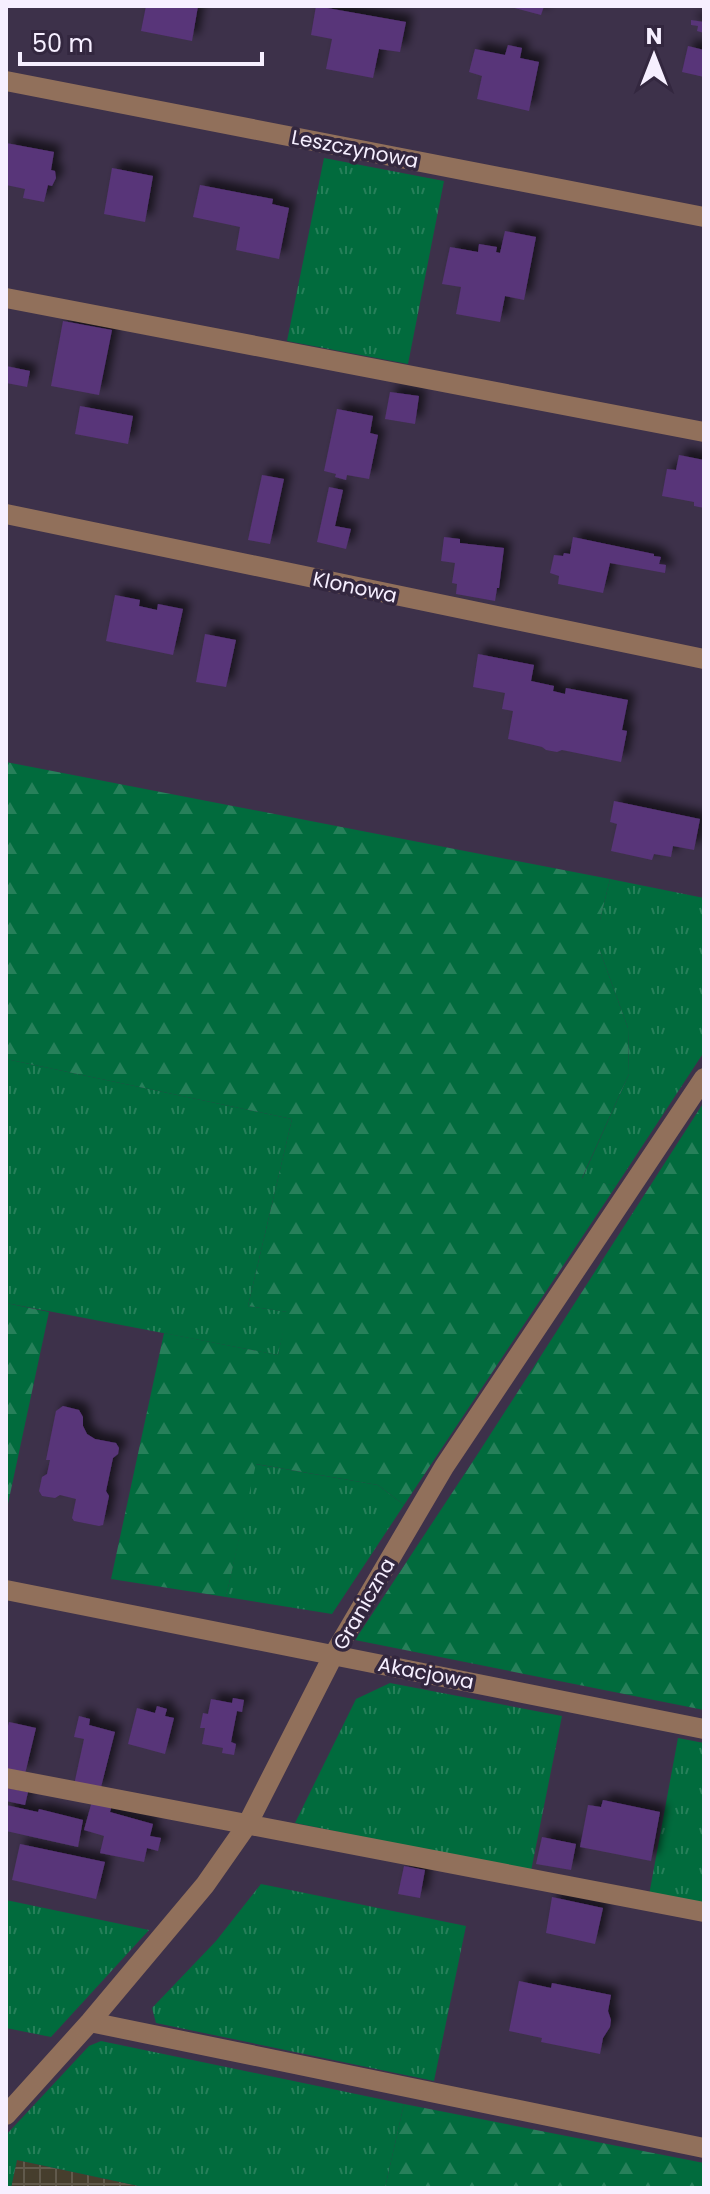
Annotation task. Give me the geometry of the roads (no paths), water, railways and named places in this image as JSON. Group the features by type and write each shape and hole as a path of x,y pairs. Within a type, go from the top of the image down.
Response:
{"street":[{"name":"Leszczynowa","path":"6,81 704,217"},
{"path":"6,298 704,432"},
{"name":"Klonowa","path":"6,514 704,659"},
{"name":"Graniczna","path":"6,2115 90,2022 205,1885 247,1825 334,1654 444,1467 704,1078"},
{"name":"Akacjowa","path":"6,1590 704,1729"},
{"path":"6,1778 704,1912"},
{"path":"90,2022 704,2148"}]}
